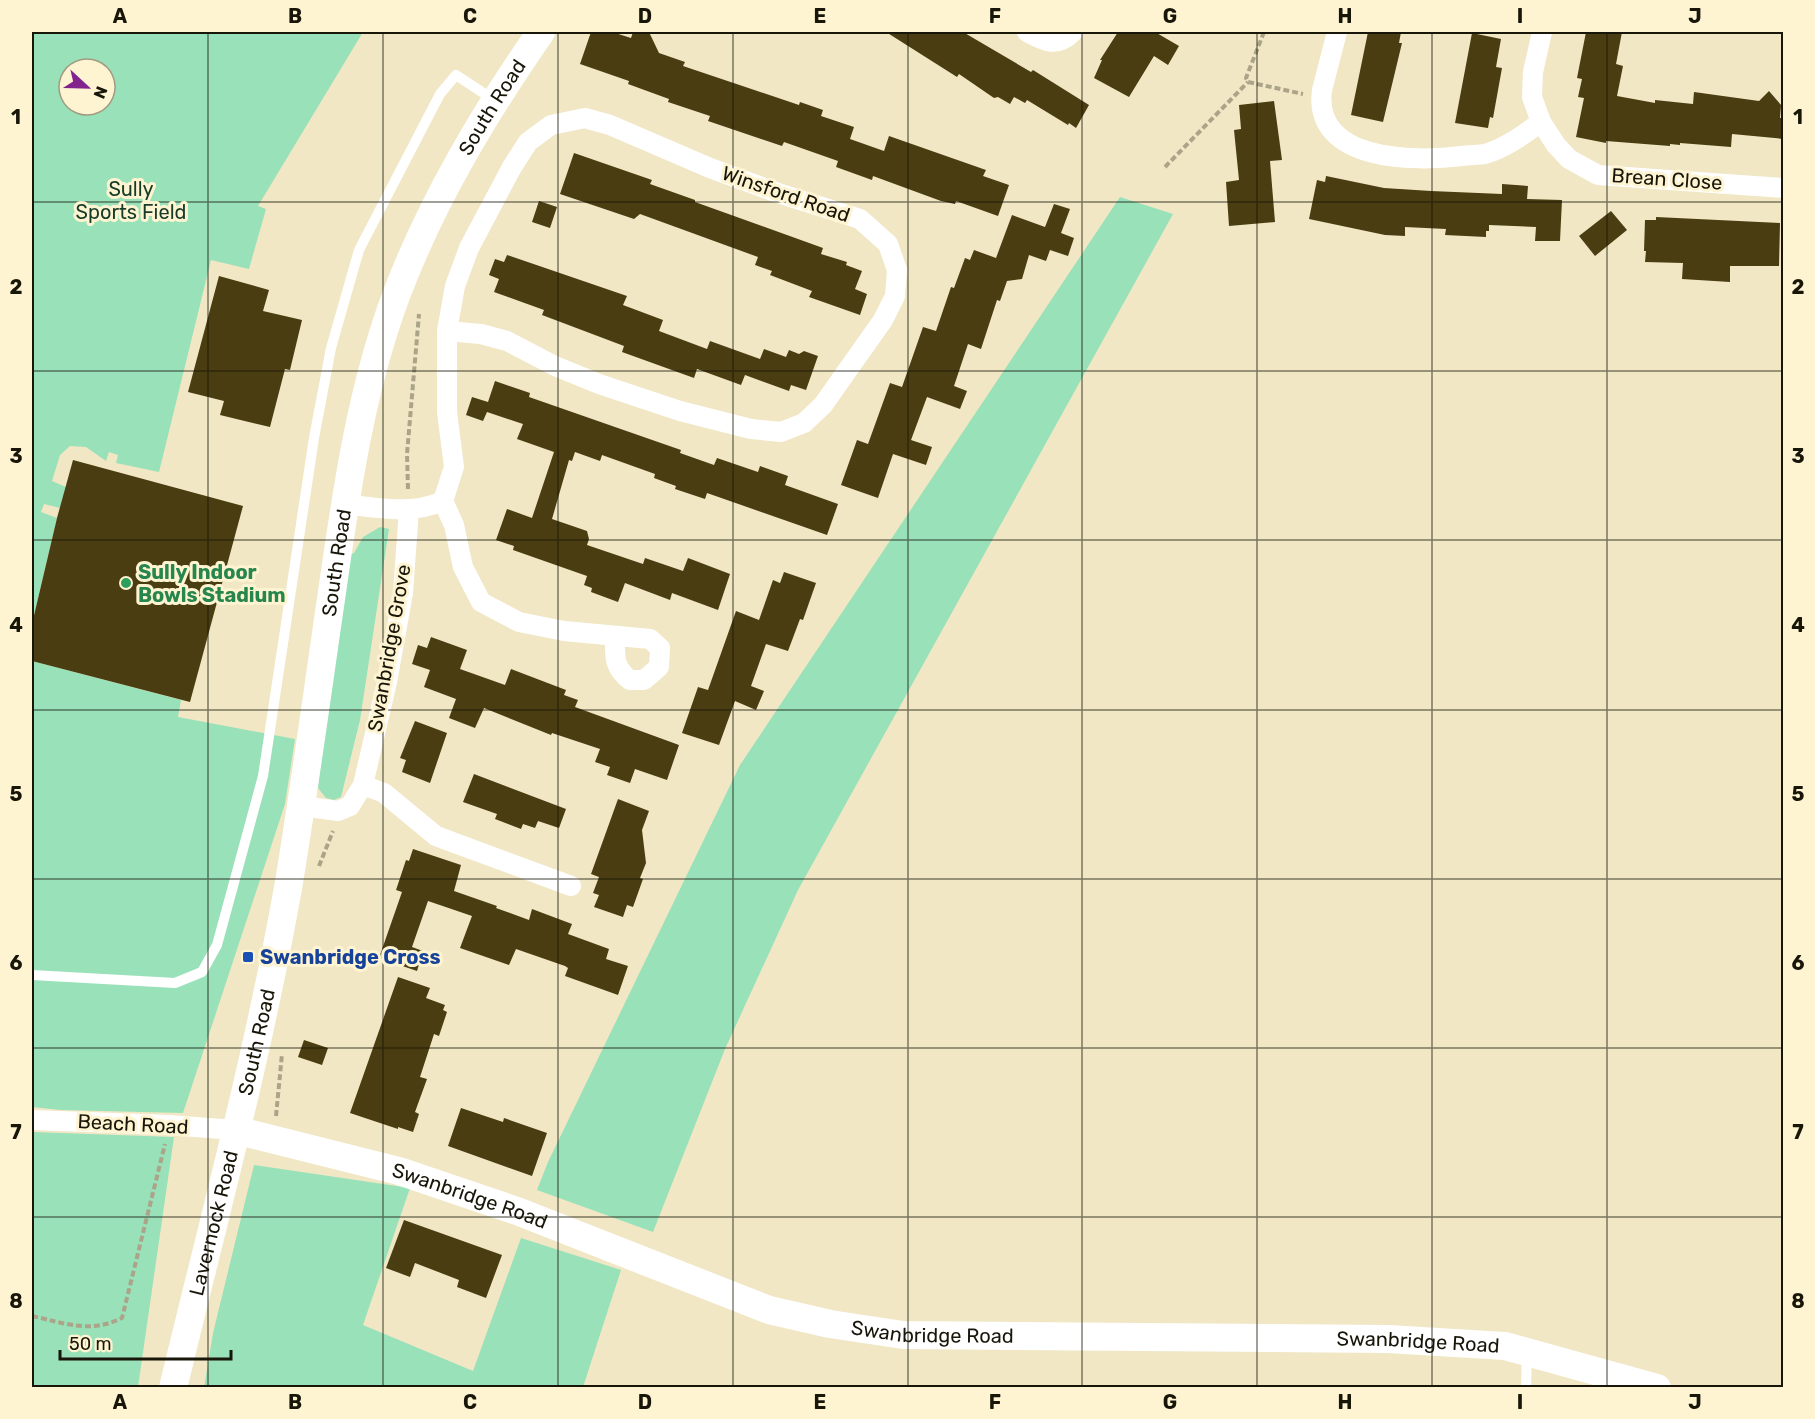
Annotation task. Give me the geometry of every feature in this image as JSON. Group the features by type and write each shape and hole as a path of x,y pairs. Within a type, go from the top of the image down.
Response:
{"street":[{"name":"South Road","path":"235,1130 279,935 302,806 344,504 372,370 397,294 430,214 494,100 541,32"},
{"path":"1027,32 1046,42 1065,39 1073,32"},
{"path":"1337,32 1321,98 1324,117 1337,136 1375,155 1434,160 1485,153 1519,138 1541,122"},
{"name":"Brean Close","path":"1542,32 1533,72 1532,97 1541,122 1556,145 1569,159 1598,175 1784,188"},
{"name":"Winsford Road","path":"443,501 454,467 447,412 447,331 455,286 469,248 512,167 528,142 551,125 585,118 610,125 710,168 860,219 888,244 897,270 895,296 883,320 823,405 804,423 781,432 751,429 680,411 599,384 555,366 507,341 481,334 447,331"},
{"path":"344,504 409,510 428,508 443,501 454,525 463,567 481,602 519,622 564,631 615,636"},
{"name":"Swanbridge Grove","path":"302,806 338,811 350,806 363,785 387,682 403,593 409,510"},
{"path":"363,785 384,793 436,836 571,886"},
{"name":"Beach Road","path":"32,1120 235,1130"},
{"name":"Swanbridge Road","path":"235,1130 399,1171 517,1211 769,1310 830,1324 903,1335 1388,1338 1505,1346 1657,1388"},
{"name":"Lavernock Road","path":"173,1388 235,1130"}],"lane":[{"path":"32,975 175,983 202,972 217,945 263,776 314,438 331,348 358,250 440,94 456,75 494,100"},
{"path":"1526,1388 1527,1352"}],"path":[{"path":"1248,82 1246,78 1264,32"},
{"path":"1248,82 1321,98"},
{"path":"1165,167 1248,82"},
{"path":"32,1316 90,1328 106,1326 122,1318 169,1125"}],"green space":[{"name":"Sully Sports Field","path":"32,32 363,32 258,206 266,209 249,269 211,260 159,472 116,463 118,455 109,452 106,461 86,447 70,446 60,455 52,481 66,487 60,508 44,504 41,512 57,518 32,624"},
{"path":"1120,197 1173,214 798,890 725,1049 653,1232 537,1190 548,1162 740,765"},
{"path":"380,527 389,529 360,720 341,797 334,800 326,798 318,788 351,554 354,553 363,537"},
{"path":"32,661 181,700 178,717 295,739 285,804 183,1113 61,1110 32,1107"},
{"path":"32,1132 174,1137 138,1387 32,1387"},
{"path":"254,1165 410,1188 363,1325 473,1371 521,1238 621,1270 583,1387 204,1388 213,1333"}],"building":[{"path":"591,32 612,32 631,38 633,32 649,32 659,53 685,62 683,66 799,105 800,102 823,110 821,116 854,127 850,139 884,151 889,136 986,170 983,176 1009,185 998,216 956,201 955,204 941,201 873,176 872,180 836,167 838,161 784,142 782,146 708,121 710,116 668,102 669,99 628,84 629,81 580,64"},
{"path":"886,32 963,32 1031,72 1033,70 1089,105 1076,128 1027,100 1025,103 1014,97 1010,104 998,97 994,98 959,74 957,77"},
{"path":"1118,32 1155,32 1179,46 1168,65 1154,56 1129,97 1094,78 1102,60 1100,60"},
{"path":"1368,32 1401,32 1399,43 1402,43 1383,122 1351,115"},
{"path":"1586,32 1622,32 1616,64 1623,66 1617,96 1655,103 1655,100 1693,104 1694,92 1759,101 1769,91 1781,105 1780,118 1784,118 1784,139 1732,134 1731,147 1680,143 1680,145 1670,144 1670,146 1606,141 1606,143 1576,137 1584,98 1578,97 1582,79 1577,78"},
{"path":"1472,33 1501,39 1496,67 1502,68 1493,118 1490,117 1488,128 1455,123"},
{"path":"1274,101 1282,160 1270,161 1275,222 1229,226 1226,182 1239,180 1234,130 1241,129 1239,105"},
{"path":"574,153 652,180 650,184 695,200 695,202 823,248 821,254 847,262 846,265 862,271 855,289 867,294 860,315 809,297 812,291 770,275 772,271 755,265 758,257 640,214 634,219 560,194"},
{"path":"1326,176 1384,188 1431,191 1502,194 1502,184 1528,186 1527,199 1562,200 1560,241 1535,241 1536,227 1489,225 1486,237 1445,235 1446,229 1405,227 1405,236 1385,235 1309,219 1317,180 1325,182"},
{"path":"539,201 557,207 550,228 532,222"},
{"path":"1054,204 1070,209 1061,233 1074,238 1068,256 1050,250 1046,261 1029,255 1022,279 1007,281 1000,301 997,300 981,349 968,344 954,386 967,391 960,409 927,397 911,440 932,447 926,465 893,454 878,498 841,485 857,440 868,444 890,383 902,387 923,327 936,331 951,287 954,288 965,258 970,260 974,250 996,258 1012,215 1045,227"},
{"path":"1611,211 1627,230 1595,256 1579,236"},
{"path":"1656,217 1780,223 1779,266 1730,266 1730,282 1682,279 1683,263 1645,262 1645,220 1656,220"},
{"path":"507,255 627,296 623,305 663,320 659,331 707,349 710,341 760,359 764,349 786,357 789,350 799,354 804,351 818,356 806,390 791,385 789,391 745,375 741,385 697,369 694,378 622,352 624,346 542,315 544,310 494,292 499,279 489,275 495,259 504,262"},
{"path":"219,276 269,290 263,311 302,320 290,370 285,369 270,427 220,415 224,401 188,392"},
{"path":"495,381 530,393 529,397 681,450 680,453 714,465 717,458 758,472 760,466 788,476 785,485 838,504 827,535 707,493 705,499 675,489 676,486 654,478 655,474 602,455 600,461 575,452 572,461 569,460 552,519 587,531 589,539 587,545 643,564 645,558 683,571 688,558 730,574 718,610 672,593 670,600 625,583 618,602 591,592 592,588 584,585 587,576 513,550 514,546 496,540 507,509 532,518 554,452 517,439 523,424 487,412 483,421 466,415 472,397 488,402"},
{"path":"73,460 243,506 190,702 32,661 32,624"},
{"path":"784,572 816,583 803,620 800,619 788,651 766,644 751,686 764,691 756,710 735,701 719,745 682,733 698,687 708,690 736,611 759,620 773,580 780,583"},
{"path":"431,637 467,650 460,669 505,685 511,669 566,690 564,695 578,700 575,707 679,745 667,780 635,769 630,783 607,775 610,767 595,762 600,749 552,733 551,735 484,708 475,728 449,718 456,699 424,687 430,670 412,664 418,645 427,648"},
{"path":"415,721 447,733 430,783 402,772 406,760 400,758"},
{"path":"474,774 566,809 559,828 538,821 535,828 523,824 521,829 495,819 497,814 463,802"},
{"path":"618,799 649,811 642,830 646,863 640,878 643,879 633,907 627,905 623,917 594,907 599,895 593,893 599,877 591,874"},
{"path":"413,849 461,865 454,891 529,920 532,909 572,924 568,934 609,949 606,959 628,966 618,995 565,976 568,968 565,966 516,949 509,965 460,948 472,916 428,901 412,947 423,951 417,971 379,958 402,892 396,890 406,860 409,861"},
{"path":"398,977 430,988 426,998 445,1005 443,1010 447,1012 439,1036 434,1034 420,1077 427,1079 415,1112 419,1114 413,1132 350,1113"},
{"path":"304,1040 328,1048 322,1065 298,1057"},
{"path":"461,1108 503,1122 504,1118 547,1133 532,1176 448,1146"},
{"path":"404,1220 502,1255 486,1298 457,1287 459,1280 415,1263 410,1277 386,1268"}],"place":[{"name":"Sully Indoor Bowls Stadium","path":"126,583"},
{"name":"Swanbridge Cross","path":"248,957"}]}
